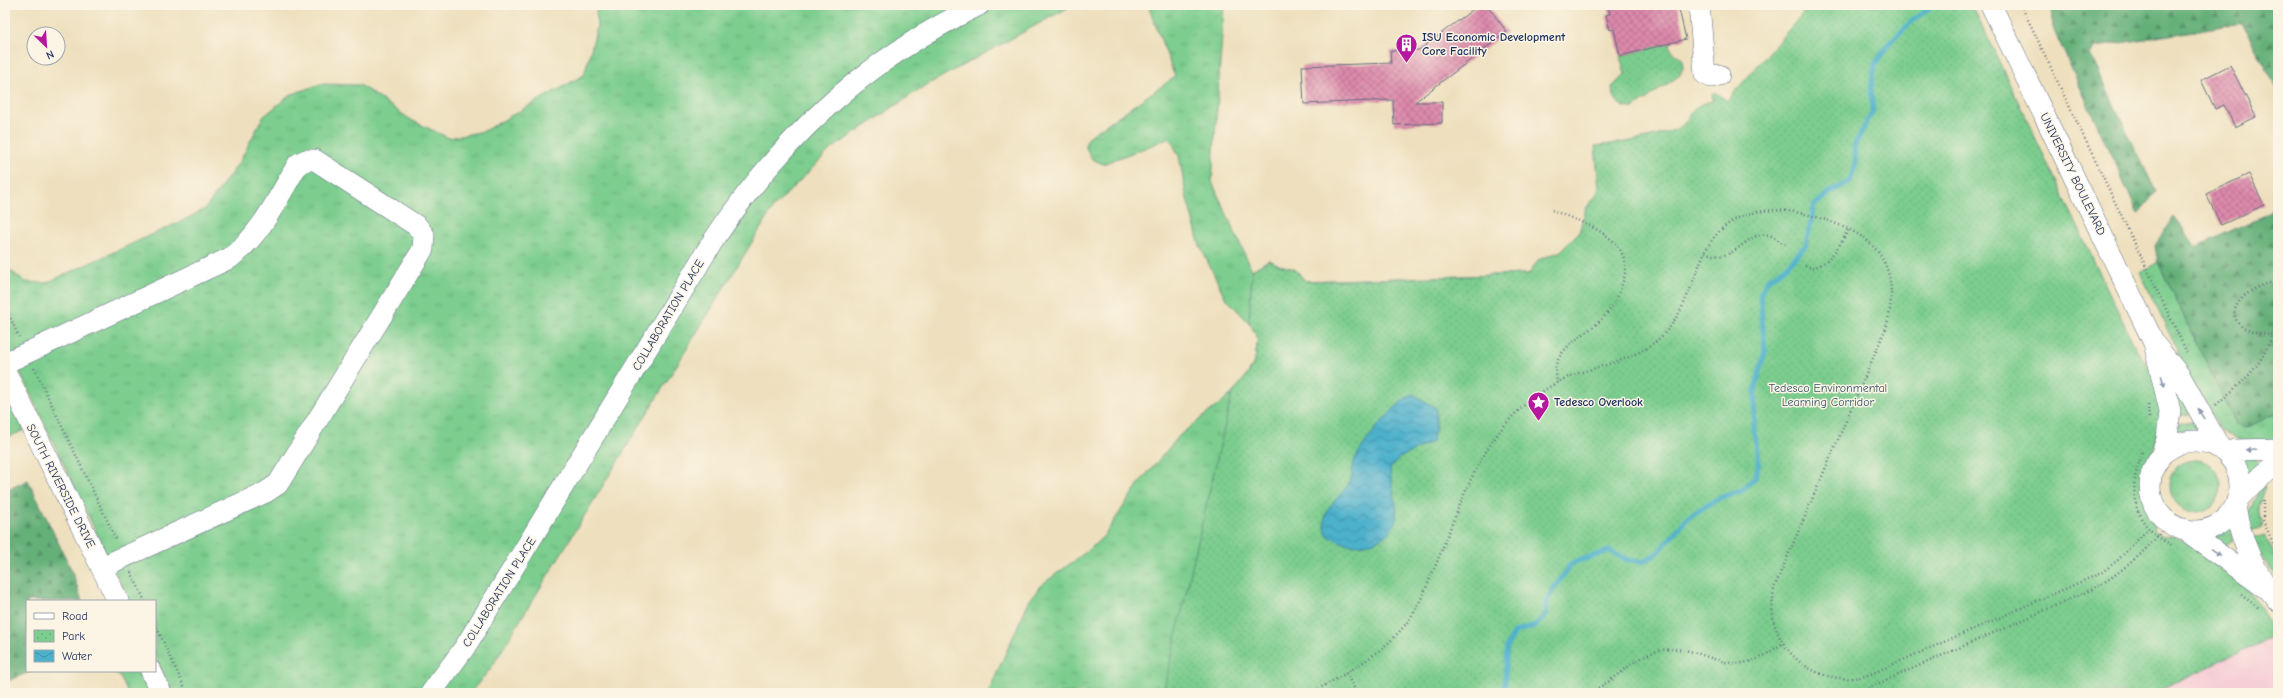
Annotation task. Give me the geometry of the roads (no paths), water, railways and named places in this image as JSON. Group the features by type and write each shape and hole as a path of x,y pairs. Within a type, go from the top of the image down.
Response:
{"street":[{"name":"COLLABORATION PLACE","path":"431,693 465,647 711,244 755,182 815,117 852,84 919,37 978,5"},
{"path":"1700,5 1705,74 1711,77 1719,74"},
{"name":"UNIVERSITY BOULEVARD","path":"1992,5 2154,343 2170,411 2167,439 2152,452"},
{"path":"5,363 230,258 245,247 257,233 298,164 306,160 316,160 417,226 424,235 423,249 278,484 266,492 102,567"},
{"name":"UNIVERSITY BOULEVARD","path":"2154,343 2180,376 2222,450"},
{"name":"SOUTH RIVERSIDE DRIVE","path":"5,371 118,600"},
{"path":"2273,596 2176,525 2154,504 2150,491 2152,452 2170,448 2189,441 2210,444 2222,450 2278,449"},
{"path":"2222,450 2238,473 2240,486 2236,503 2242,539 2273,596"},
{"path":"2176,525 2198,531 2212,528 2224,520 2252,484 2278,463"},
{"path":"151,672 161,693"}],"water":[{"path":"1413,394 1436,408 1436,427 1432,442 1399,458 1390,469 1396,506 1396,518 1389,533 1374,542 1357,545 1341,542 1327,535 1325,517 1327,511 1351,480 1353,464 1358,454 1371,435 1389,414 1406,398"}],"waterway":[{"path":"1504,693 1507,646 1515,632 1535,626 1546,615 1547,601 1554,588 1572,563 1609,551 1628,560 1643,562 1658,553 1688,517 1719,498 1741,491 1755,478 1759,462 1754,431 1755,390 1765,351 1760,295 1768,279 1786,267 1806,245 1814,206 1829,193 1850,181 1856,164 1854,146 1873,111 1871,89 1875,64 1891,41 1913,20 1934,5"}],"place":[{"name":"ISU Economic Development Core Facility","path":"1406,64"},
{"name":"Tedesco Overlook","path":"1539,422"}],"park label":[{"name":"Tedesco Environmental Learning Corridor","path":"1828,395"}]}
